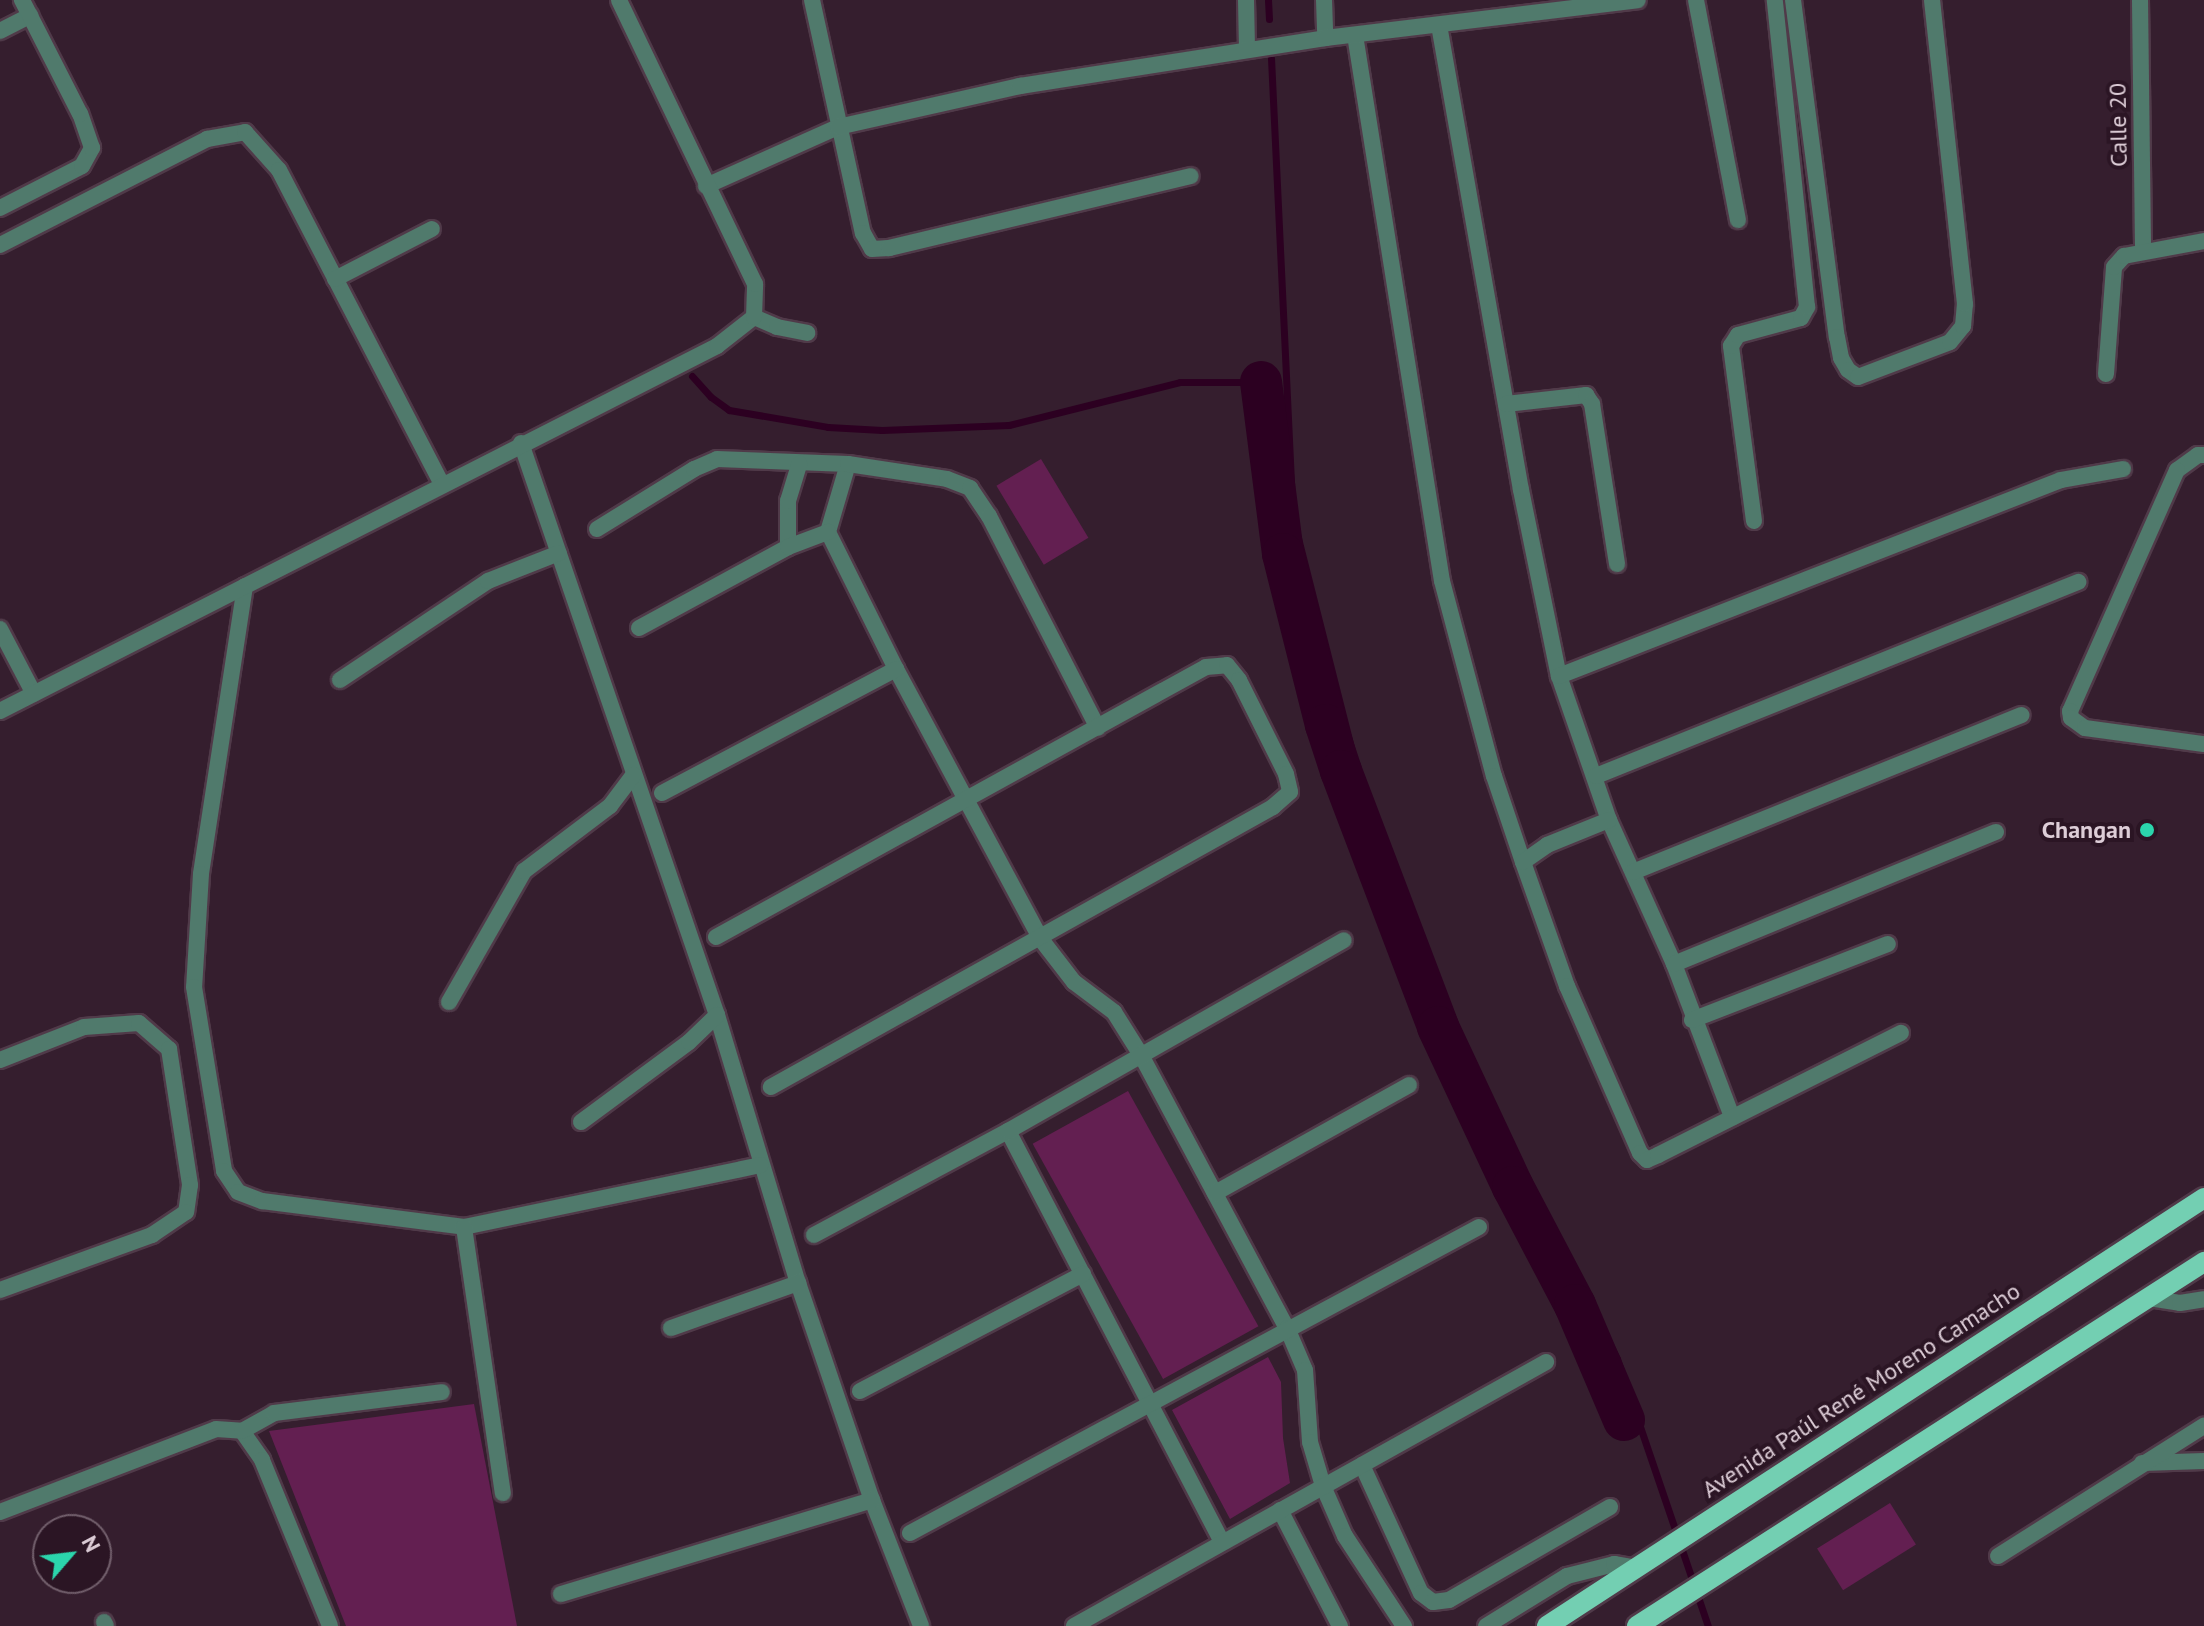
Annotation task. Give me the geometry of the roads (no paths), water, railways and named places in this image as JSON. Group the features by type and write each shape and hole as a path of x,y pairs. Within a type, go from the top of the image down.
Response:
{"main road":[{"name":"Avenida Paúl René Moreno Camacho","path":"1547,1626 2204,1198"},
{"path":"1637,1626 2204,1262"}],"street":[{"path":"0,208 82,166 92,148 80,114 22,0"},
{"path":"619,0 755,284 754,317"},
{"path":"812,0 863,233 872,249 889,248 1191,176"},
{"path":"1246,0 1247,49"},
{"path":"1324,0 1325,38"},
{"path":"706,186 838,127 1020,86 1325,38 1638,0"},
{"path":"1696,0 1738,220"},
{"path":"1754,521 1731,346 1738,335 1801,318 1807,307 1775,0"},
{"path":"1793,0 1837,337 1841,358 1848,370 1858,377 1950,342 1963,326 1965,304 1932,0"},
{"name":"Calle 20","path":"2140,0 2143,250"},
{"path":"0,31 30,16"},
{"path":"1439,25 1506,404 1559,676 1609,820 1674,964 1692,1020 1732,1117"},
{"path":"1355,35 1442,581 1494,776 1523,862 1567,986 1640,1153 1647,1160 1901,1033"},
{"path":"0,245 207,139 245,132 279,170 442,485"},
{"path":"335,279 432,229"},
{"path":"2106,374 2110,278 2124,256 2204,241"},
{"path":"754,317 777,327 807,333"},
{"path":"0,711 521,443 717,346 754,317"},
{"path":"1506,404 1586,395 1592,404 1617,564"},
{"path":"521,443 717,1015 798,1283 872,1500 921,1626"},
{"path":"2204,455 2198,455 2177,470 2070,711 2071,718 2085,728 2204,744"},
{"path":"597,529 717,459 848,464 947,479 970,488 989,516 1098,728"},
{"path":"788,547 788,501 799,464"},
{"path":"848,464 828,532 896,669 1040,938 1074,982 1114,1012 1141,1055 1287,1328 1305,1370 1310,1442 1323,1486 1345,1536 1402,1625"},
{"path":"1559,676 2061,480 2123,469"},
{"path":"639,628 788,547 828,532"},
{"path":"340,680 488,581 559,553"},
{"path":"1596,776 2078,582"},
{"path":"245,586 201,874 194,987 224,1171 238,1192 262,1201 464,1227 761,1165"},
{"path":"0,629 34,694"},
{"path":"716,937 1206,667 1227,665 1239,680 1286,774 1290,792 1273,807 771,1087"},
{"path":"662,793 896,669"},
{"path":"1633,872 2022,715"},
{"path":"449,1002 524,871 610,806 633,775"},
{"path":"1523,862 1547,845 1609,820"},
{"path":"1674,964 1996,832"},
{"path":"814,1235 1008,1131 1344,940"},
{"path":"1692,1020 1888,944"},
{"path":"581,1122 689,1042 717,1015"},
{"path":"0,1060 84,1027 139,1023 169,1049 190,1185 186,1212 152,1235 0,1290"},
{"path":"1215,1193 1409,1085"},
{"path":"1008,1131 1221,1541"},
{"path":"464,1227 503,1493"},
{"path":"910,1533 1479,1227"},
{"path":"860,1391 1083,1274"},
{"path":"671,1328 798,1283"},
{"path":"2149,1298 2180,1303 2204,1299"},
{"path":"1074,1626 1221,1541 1546,1362"},
{"path":"0,1512 216,1429 242,1431 274,1413 442,1392"},
{"path":"1998,1556 2204,1426"},
{"path":"242,1431 262,1460 330,1626"},
{"path":"2142,1463 2204,1461"},
{"path":"1362,1465 1421,1593 1433,1602 1449,1600 1610,1507"},
{"path":"561,1594 872,1500"},
{"path":"1280,1510 1340,1626"},
{"path":"1486,1626 1567,1576 1614,1564 1637,1568"}],"waterway":[{"path":"1268,0 1269,19"},
{"path":"1271,58 1293,518 1367,811 1450,1025 1617,1359 1708,1626"},
{"path":"692,376 711,397 729,410 828,427 882,430 1009,425 1180,382 1261,382"},
{"path":"1261,382 1283,554 1326,725 1341,771 1438,1027 1513,1187 1575,1305 1624,1420"}],"place":[{"name":"Changan","path":"2147,830"}]}
